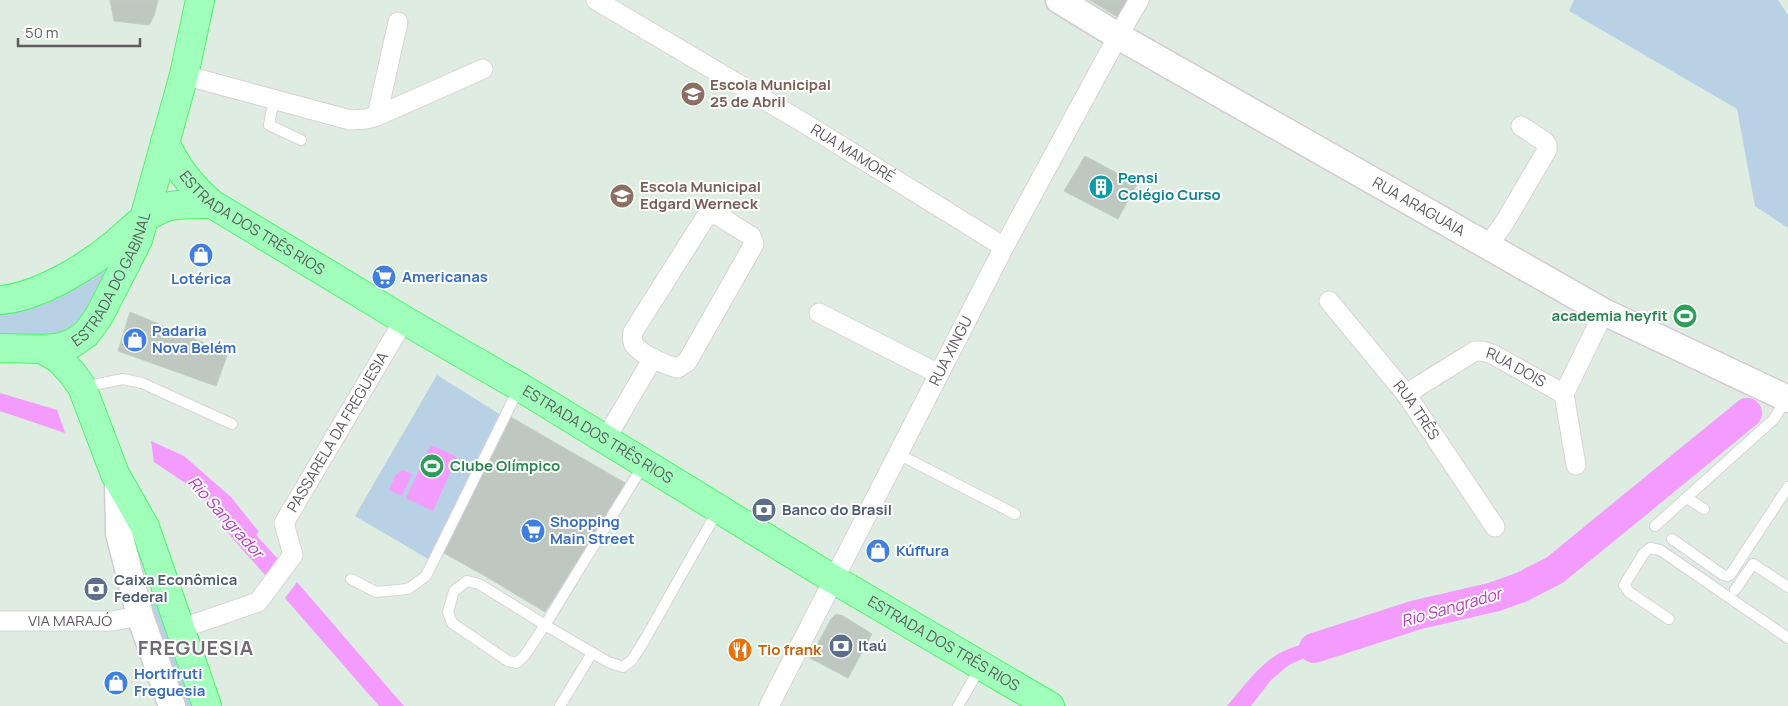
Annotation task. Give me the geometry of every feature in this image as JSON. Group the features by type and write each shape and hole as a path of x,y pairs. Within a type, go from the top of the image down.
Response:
{"main road":[{"path":"144,218 184,75 200,0"},
{"name":"ESTRADA DOS TRÊS RIOS","path":"165,142 174,162 190,183 212,204 404,320 520,387 719,510 1044,704"},
{"path":"144,218 173,206 212,204"},
{"name":"ESTRADA DO GABINAL","path":"0,300 36,291 78,272 144,218"},
{"name":"ESTRADA DO GABINAL","path":"0,348 58,348 73,343 86,334 102,310 130,258 138,240 144,218"},
{"path":"42,349 59,359 72,372 82,387 118,481 145,528 207,706"}],"street":[{"name":"RUA MAMORÉ","path":"596,0 804,123 1004,247"},
{"name":"RUA ARAGUAIA","path":"1059,0 1118,36 1604,312 1787,398"},
{"name":"RUA XINGU","path":"769,706 1004,247 1139,0"},
{"path":"377,116 398,22"},
{"path":"184,75 350,120 377,116 483,69"},
{"path":"1488,246 1506,220 1547,150 1545,142 1521,126"},
{"path":"709,215 718,215 751,236 754,244 752,250 687,362 677,368 668,366 654,358 636,348 632,340 632,332 705,218 709,215"},
{"name":"RUA TRÊS","path":"1329,301 1406,394 1495,527"},
{"path":"1564,394 1604,312"},
{"path":"819,313 939,374"},
{"name":"PASSARELA DA FREGUESIA","path":"180,630 258,602 293,555 284,523 404,320"},
{"name":"RUA DOIS","path":"1406,394 1475,351 1482,350 1492,354 1564,394 1576,465"},
{"path":"606,440 654,358"},
{"path":"118,481 119,533 140,616 168,705"},
{"name":"VIA MARAJÓ","path":"0,621 112,621 140,616"}],"lane":[{"path":"274,99 269,125 301,140"},
{"path":"82,387 123,379 142,383 232,424"},
{"path":"351,579 376,592 408,589 426,576 520,387"},
{"path":"1655,526 1774,419 1787,398"},
{"path":"898,454 1015,514"},
{"path":"644,464 545,625 525,655 517,663 508,660 452,623 448,612 454,591 467,582 479,584 545,625 592,653 608,662 623,666 632,660 719,510"},
{"path":"1672,539 1723,575 1730,575 1788,487"},
{"path":"1687,498 1704,509"},
{"path":"1669,619 1629,592 1624,585 1644,553 1650,548 1660,550 1788,638"},
{"path":"1735,590 1753,564 1788,587"},
{"path":"560,706 592,653"},
{"path":"958,706 981,665"}],"shaded area":[{"path":"1574,0 1778,0 1788,15 1788,228 1755,206 1737,109 1569,11"},
{"path":"122,249 81,318 64,333 43,339 0,338 0,309"},
{"name":"Clube Olímpico","path":"437,375 501,415 435,563 355,516"},
{"path":"153,591 196,706 182,706 149,605 148,594"}],"water":[{"path":"0,393 57,410 65,433 0,411"},
{"path":"151,441 184,456 231,497 259,532 256,535 278,559 266,576 233,539 204,500 191,487 154,462"},
{"path":"431,445 457,457 433,511 406,498"},
{"path":"402,470 412,474 402,496 389,490 395,476"},
{"path":"297,582 404,706 379,706 285,598"},
{"path":"1352,636 1289,665 1271,680 1251,706 1227,706 1256,672 1276,655 1308,643"}],"building":[{"path":"110,0 158,0 154,16 149,25 114,21"},
{"path":"1090,0 1130,0 1119,18"},
{"name":"Pensi Colégio Curso","path":"1085,156 1137,184 1118,219 1064,191"},
{"path":"130,312 228,353 216,386 118,351"},
{"path":"507,415 627,484 545,612 442,552"},
{"name":"Itaú","path":"836,614 843,616 872,634 848,678 810,658 831,619"}],"waterway":[{"name":"Rio Sangrador","path":"1314,648 1416,615 1494,597 1522,587 1555,570 1747,413"}],"place":[{"name":"Escola Municipal 25 de Abril","path":"693,94"},
{"name":"Pensi Colégio Curso","path":"1101,187"},
{"name":"Escola Municipal Edgard Werneck","path":"622,196"},
{"name":"Lotérica","path":"201,255"},
{"name":"Americanas","path":"384,277"},
{"name":"academia heyfit","path":"1685,316"},
{"name":"Padaria Nova Belém","path":"135,340"},
{"name":"Clube Olímpico","path":"432,466"},
{"name":"Banco do Brasil","path":"764,510"},
{"name":"Shopping Main Street","path":"533,531"},
{"name":"Kúffura","path":"878,551"},
{"name":"Caixa Econômica Federal","path":"96,589"},
{"name":"Itaú","path":"841,646"},
{"name":"Tio frank","path":"740,650"},
{"name":"Hortifruti Freguesia","path":"116,683"}],"district":[{"name":"FREGUESIA","path":"196,648"}]}
